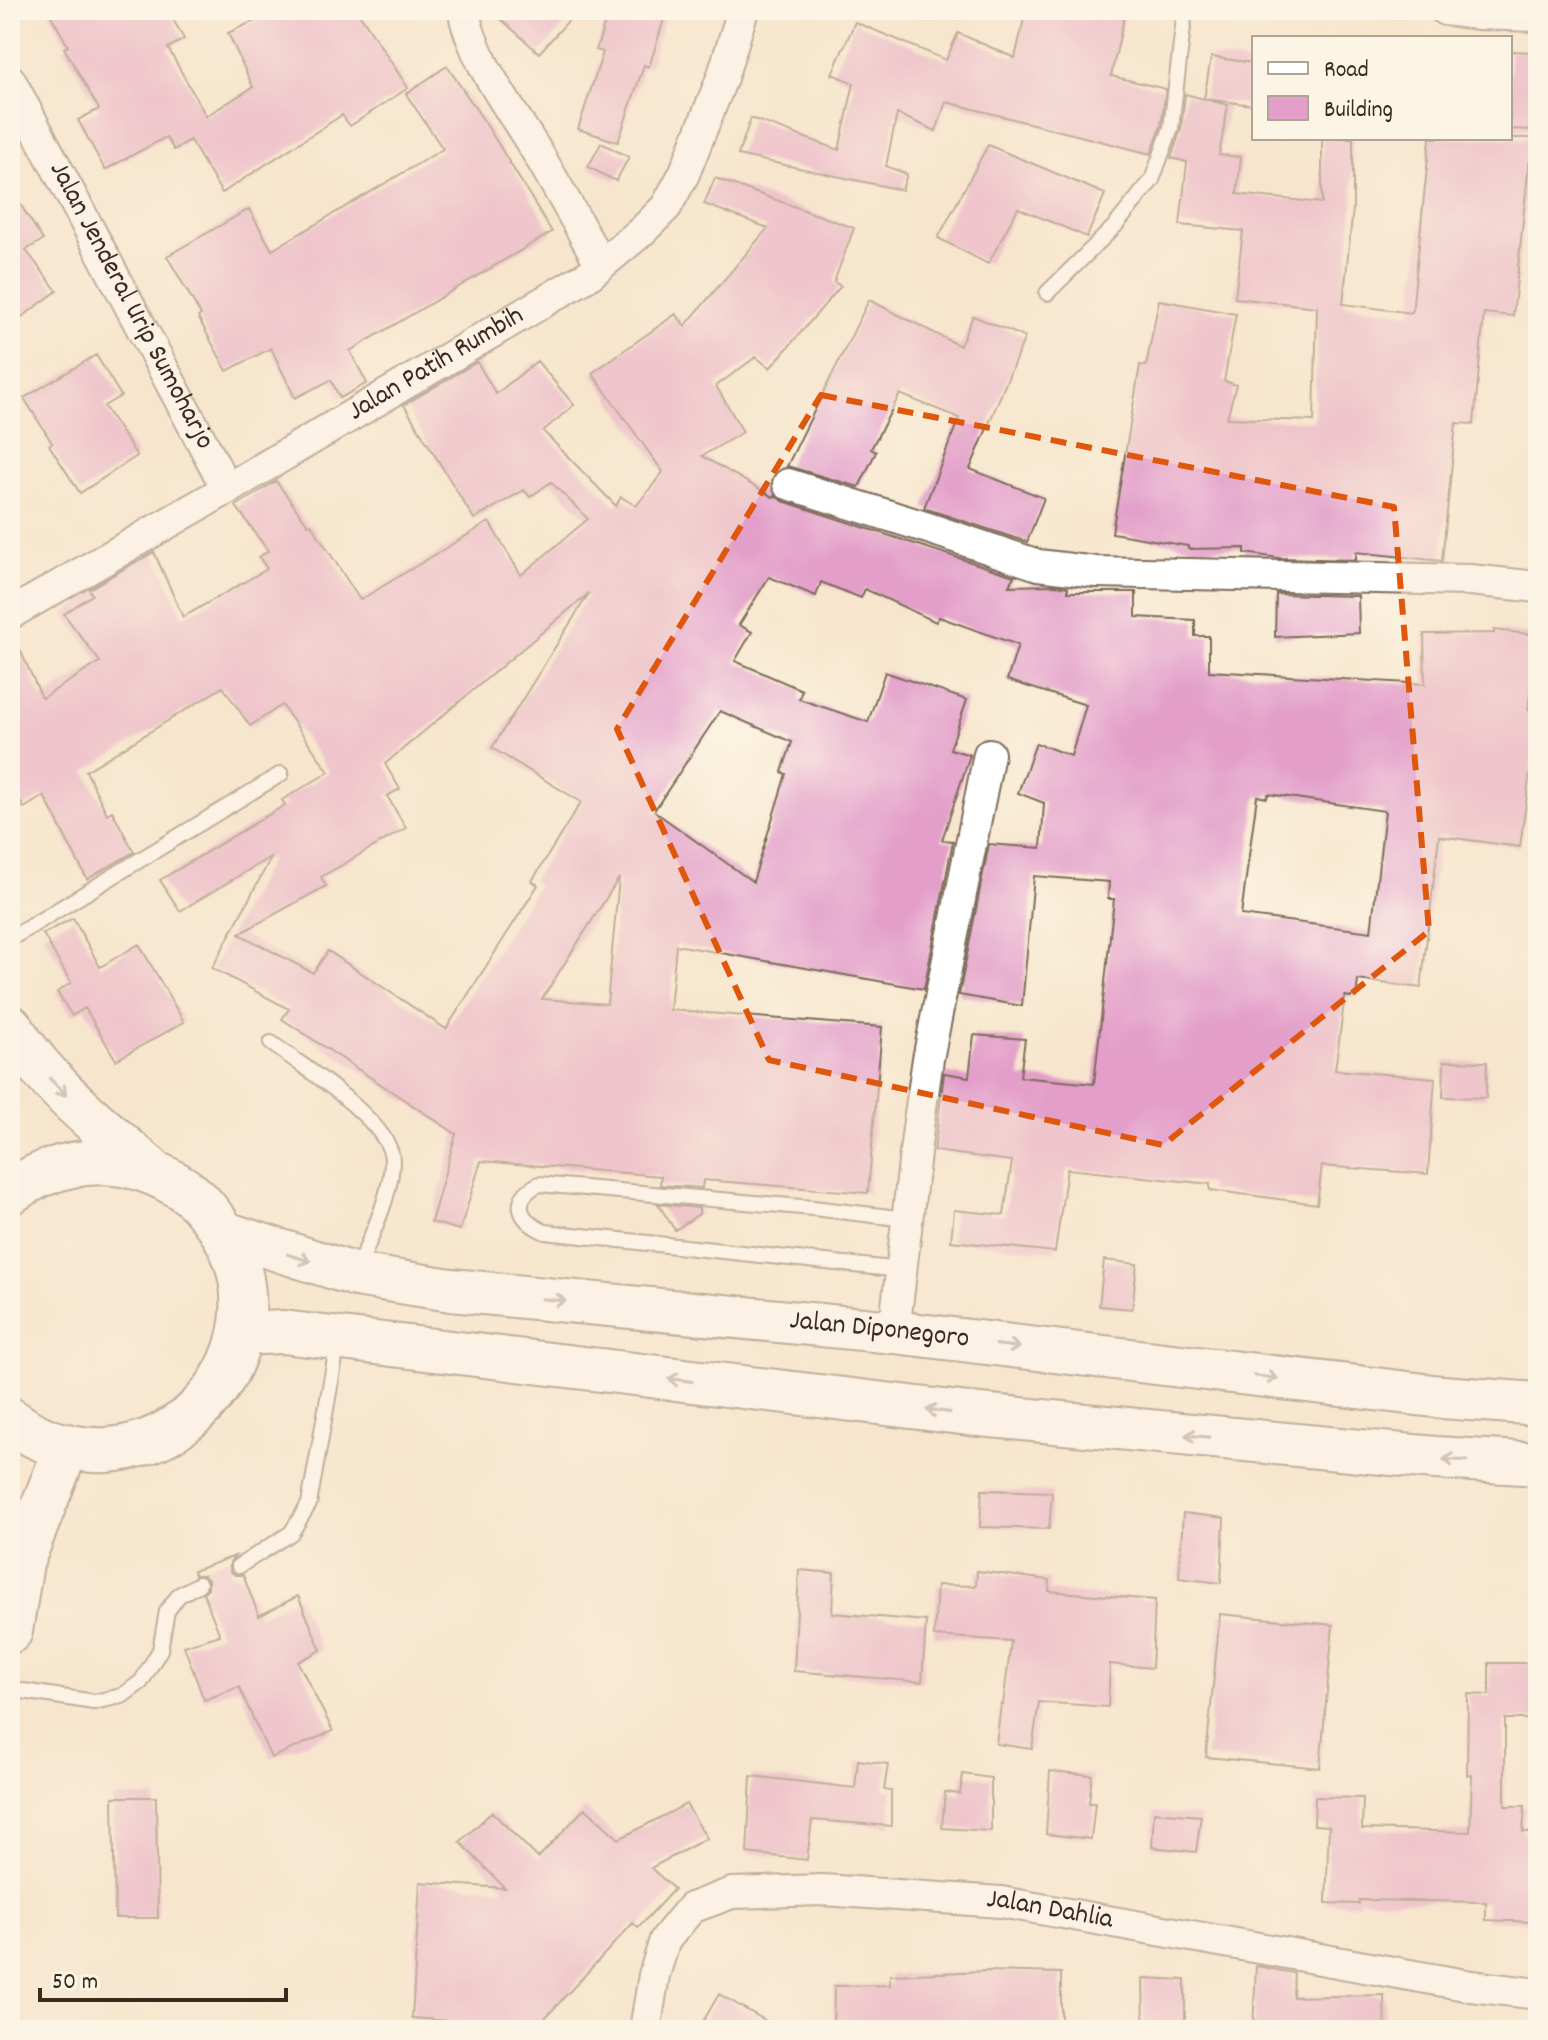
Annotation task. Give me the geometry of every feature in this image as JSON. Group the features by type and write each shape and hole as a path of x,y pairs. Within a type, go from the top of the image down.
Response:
{"highway":[{"path":"10,1027 22,1045 80,1110 153,1172 194,1197 225,1233 238,1265 244,1300 241,1334 229,1370 207,1402 178,1427 143,1443 106,1450 67,1446 36,1436 10,1420"},
{"path":"10,1192 27,1180 57,1167 89,1162 122,1163 153,1172"},
{"path":"10,1631 21,1563 67,1446"}],"main road":[{"name":"Jalan Diponegoro","path":"225,1233 356,1275 451,1290 894,1332 1442,1397 1538,1404"},
{"path":"241,1334 283,1332 969,1414 1435,1458 1536,1464 1538,1414"}],"street":[{"path":"463,10 475,48 501,97 539,155 601,265"},
{"name":"Jalan Patih Rumbih","path":"10,614 589,275 666,207 684,174 722,78 743,10"},
{"path":"1445,10 1538,16"},
{"name":"Jalan Jenderal Urip Sumoharjo","path":"10,80 227,489"},
{"path":"788,484 1038,565 1096,572 1470,580 1538,587"},
{"path":"894,1332 928,1059 989,754"},
{"name":"Jalan Dahlia","path":"645,2030 654,1975 665,1940 691,1908 732,1893 823,1890 1001,1902 1471,1986 1538,1994"}],"lane":[{"path":"1047,293 1115,226 1152,180 1171,128 1185,10"},
{"path":"10,939 281,774"},
{"path":"271,1043 356,1106 382,1135 393,1156 389,1189 356,1275"},
{"path":"901,1270 545,1232 529,1225 522,1214 522,1202 528,1190 539,1184 907,1219"},
{"path":"239,1566 291,1533 309,1504 338,1339"},
{"path":"10,1689 94,1702 122,1696 141,1682 160,1650 167,1611 179,1595 199,1584"}],"highlighted area":[{"path":"821,395 1394,507 1429,931 1163,1145 769,1060 617,729"}],"building":[{"path":"48,10 168,10 184,39 168,48 206,116 253,87 228,33 261,18 257,10 357,10 408,88 350,126 342,115 222,193 190,140 174,150 166,137 105,170 78,120 99,109 64,48 68,46"},
{"path":"491,10 578,10 539,53"},
{"path":"609,10 667,10 649,67 644,65 618,142 578,129 603,52 596,50"},
{"path":"1026,10 1087,10 1124,18 1111,76 1166,89 1161,126 1151,154 946,102 936,131 897,114 886,166 907,174 902,190 738,155 751,118 839,150 854,83 832,74 855,22 946,60 958,33 1015,58"},
{"path":"1512,51 1535,52 1533,130 1512,129"},
{"path":"1211,57 1252,63 1252,105 1204,99"},
{"path":"447,66 552,232 350,351 367,383 340,398 331,380 295,398 271,348 227,371 198,317 201,315 167,256 249,209 272,250 443,149 406,94"},
{"path":"1185,94 1228,105 1219,155 1241,157 1237,194 1322,203 1322,140 1353,140 1353,208 1343,304 1412,313 1430,140 1534,138 1513,316 1484,313 1474,424 1456,423 1442,561 1356,552 1356,560 1278,558 1245,553 1245,548 1188,549 1188,546 1112,533 1140,365 1146,366 1159,300 1236,314 1224,381 1236,385 1227,418 1314,421 1317,307 1235,298 1243,231 1180,225 1187,162 1171,158 1181,129"},
{"path":"601,143 629,157 616,181 588,167"},
{"path":"988,145 1105,194 1087,237 1018,208 988,264 938,238"},
{"path":"715,178 854,228 834,282 841,286 770,368 756,357 716,386 743,432 702,456 773,497 1014,576 1009,586 1056,585 1068,587 1068,592 1136,592 1136,617 1195,620 1195,636 1209,636 1209,671 1425,684 1424,634 1494,633 1494,630 1538,635 1528,710 1538,711 1538,765 1531,764 1520,847 1439,836 1421,988 1358,980 1356,998 1345,996 1335,1070 1435,1078 1428,1174 1322,1166 1317,1204 1210,1190 1210,1184 1067,1169 1055,1252 951,1241 954,1210 1004,1215 1012,1161 934,1151 944,1073 969,1077 974,1035 1025,1039 1020,1077 1094,1084 1114,899 1108,899 1109,882 1034,876 1022,1006 959,995 989,844 1041,848 1044,803 1018,793 1036,743 1071,756 1086,705 1007,680 1018,645 939,617 936,622 865,589 861,598 821,582 816,596 769,577 739,625 752,632 735,661 802,690 799,699 868,722 885,672 967,700 950,749 970,755 942,840 953,841 924,989 676,945 670,1010 882,1027 868,1193 703,1180 702,1188 660,1185 661,1176 481,1161 460,1230 431,1222 456,1134 282,1019 289,1009 212,968 272,856 180,911 160,880 285,805 282,800 329,772 282,705 250,726 223,687 86,771 107,814 112,811 134,852 87,879 44,796 24,808 10,785 10,632 42,698 100,662 64,614 92,595 89,589 154,552 183,617 267,569 259,557 268,551 236,506 276,481 308,525 311,524 360,600 489,522 521,575 588,519 551,482 530,497 524,490 474,519 404,405 477,362 496,394 537,361 574,405 543,431 616,506 621,497 636,506 663,472 592,373 676,314 685,326 768,228 704,204","holes":["589,593 492,748 581,802 532,881 538,885 446,1029 328,951 313,973 239,934 326,886 321,877 406,828 387,796 400,789 385,764","720,711 792,742 782,772 786,774 753,882 654,811","1268,794 1385,811 1371,932 1241,915 1257,796 1267,798","619,878 607,1004 542,999"]},
{"path":"10,188 43,240 26,250 57,291 10,326"},
{"path":"869,300 960,346 973,316 1025,337 970,469 1044,498 1027,542 924,508 959,418 900,394 871,449 876,452 859,487 787,466"},
{"path":"96,355 121,396 104,406 137,456 80,493 24,398"},
{"path":"1276,594 1358,596 1359,633 1275,637"},
{"path":"73,918 100,967 139,944 184,1022 116,1060 85,1008 72,1016 57,992 71,983 43,934"},
{"path":"1444,1061 1487,1062 1486,1098 1443,1097"},
{"path":"658,1204 699,1208 699,1214 675,1230"},
{"path":"1104,1260 1137,1264 1132,1309 1099,1306"},
{"path":"982,1490 1052,1492 1049,1529 980,1527"},
{"path":"1183,1513 1224,1518 1221,1583 1179,1578"},
{"path":"235,1556 230,1562 230,1571 243,1575 259,1616 298,1596 321,1650 298,1662 333,1731 271,1758 239,1687 204,1700 184,1646 220,1635 203,1593 208,1588 208,1580 203,1575 195,1575 193,1571"},
{"path":"799,1570 834,1573 832,1613 926,1621 922,1682 794,1671"},
{"path":"977,1571 1050,1580 1049,1591 1155,1600 1152,1668 1110,1664 1108,1707 1039,1702 1032,1749 996,1744 1011,1641 934,1636 937,1585 976,1586"},
{"path":"1220,1614 1333,1625 1320,1768 1206,1757"},
{"path":"1489,1663 1538,1663 1538,1719 1505,1719 1505,1806 1525,1806 1523,1832 1538,1832 1537,1922 1486,1920 1486,1902 1359,1900 1359,1904 1326,1903 1329,1826 1314,1825 1315,1797 1363,1798 1362,1829 1470,1832 1472,1775 1467,1775 1468,1694 1489,1695"},
{"path":"858,1760 888,1764 884,1790 891,1791 891,1826 812,1820 807,1860 747,1853 751,1776 855,1788"},
{"path":"1050,1771 1092,1775 1089,1803 1095,1803 1091,1839 1046,1834"},
{"path":"963,1774 991,1778 991,1831 942,1828 945,1792 960,1794"},
{"path":"113,1797 156,1797 158,1918 115,1918"},
{"path":"686,1804 707,1838 651,1868 674,1889 638,1928 633,1923 534,2030 519,2030 519,2026 412,2018 420,1882 505,1888 460,1842 492,1812 538,1858 585,1808 619,1839"},
{"path":"1154,1812 1201,1816 1196,1852 1152,1847"},
{"path":"1256,1966 1294,1973 1293,1997 1384,1995 1385,2030 1253,2030"},
{"path":"987,1971 1061,1973 1061,2030 833,2030 834,1986 890,1985 890,1975"},
{"path":"1143,1978 1185,1980 1185,2030 1144,2030"},
{"path":"719,1994 782,2030 720,2030 704,2020"}]}
